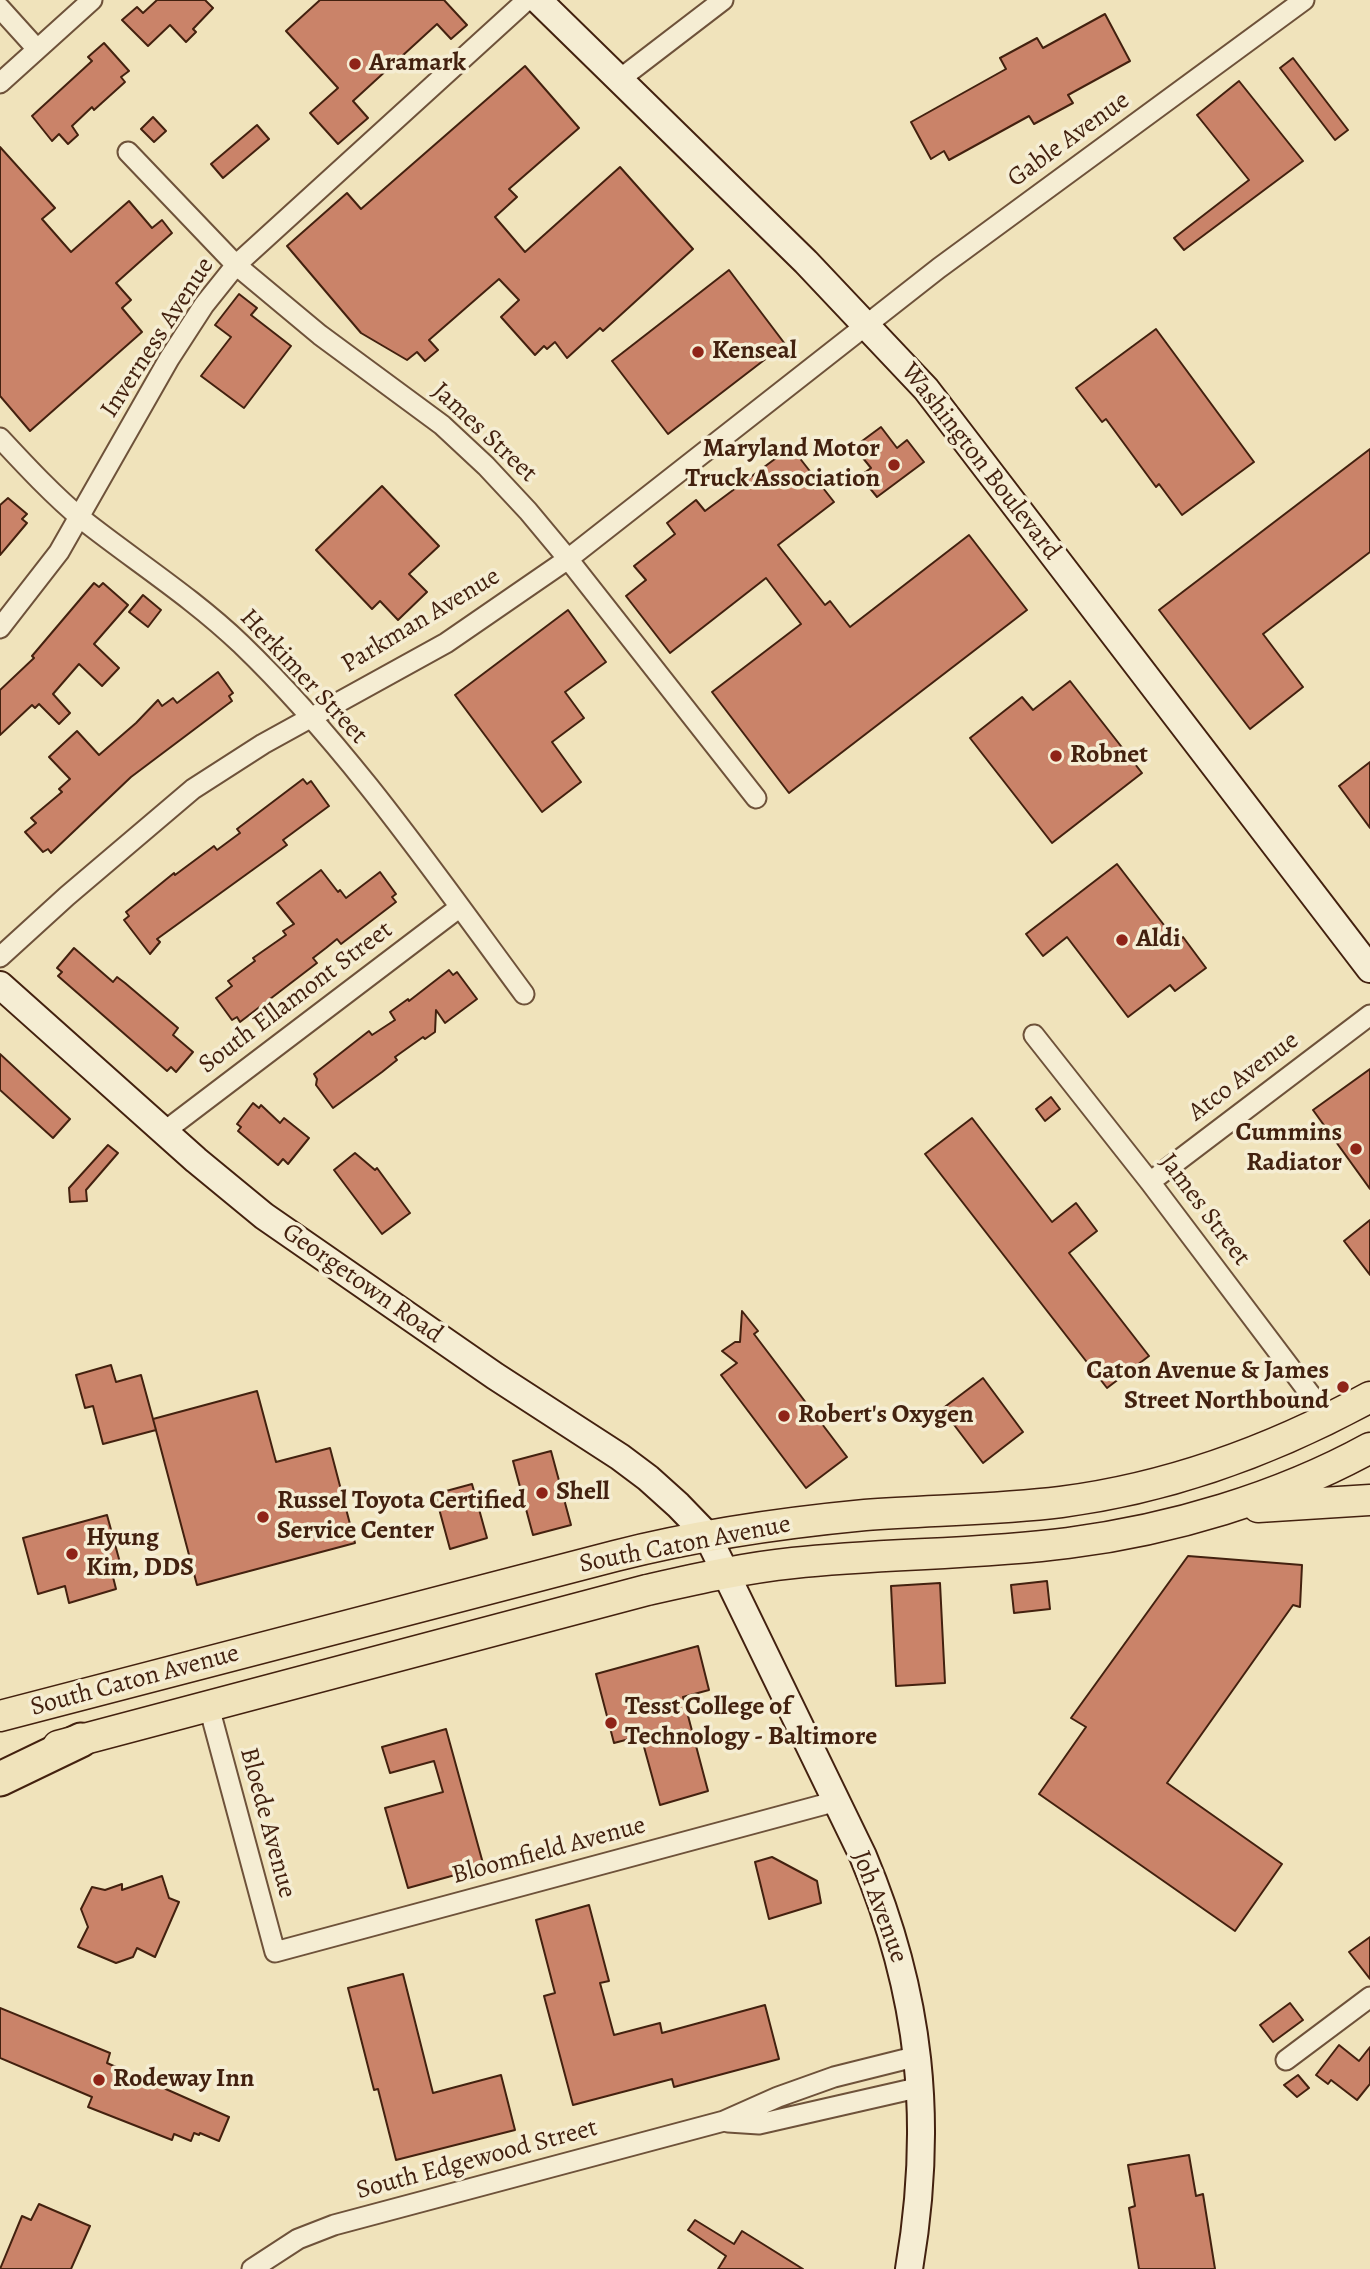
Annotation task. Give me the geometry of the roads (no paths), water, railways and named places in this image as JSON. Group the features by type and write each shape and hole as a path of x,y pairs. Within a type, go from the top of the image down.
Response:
{"highway":[{"path":"0,1779 81,1740"}],"main road":[{"path":"1329,1419 1370,1398"},
{"name":"South Caton Avenue","path":"0,1716 624,1554 707,1535 812,1521 1050,1503 1101,1495 1211,1467 1329,1419 1363,1457 1222,1509 1165,1526 1067,1543 856,1557 727,1573 647,1590 0,1761"},
{"name":"South Caton Avenue","path":"1222,1509 1370,1500"}],"street":[{"path":"0,83 92,0"},
{"name":"Inverness Avenue","path":"0,628 59,552 169,359 204,305 236,265 527,0"},
{"name":"Washington Boulevard","path":"538,0 867,324 926,389 1370,969"},
{"path":"620,79 723,0"},
{"name":"Gable Avenue","path":"867,324 939,268 1304,0"},
{"path":"0,9 37,49"},
{"name":"James Street","path":"128,152 236,265 320,335 448,430 528,511 756,798"},
{"name":"Parkman Avenue","path":"0,957 193,789 238,759 446,643 568,559 867,324"},
{"name":"Herkimer Street","path":"0,438 81,517 239,642 311,717 460,907 524,994"},
{"name":"South Ellamont Street","path":"165,1132 460,907"},
{"name":"Georgetown Road","path":"0,985 264,1216 648,1478 678,1504 707,1535 727,1573"},
{"name":"Atco Avenue","path":"1150,1182 1370,1015"},
{"name":"James Street","path":"1034,1035 1150,1182 1329,1419"},
{"name":"Joh Avenue","path":"727,1573 867,1868 888,1922 900,1963 918,2056 921,2087 922,2145 918,2213 909,2269"},
{"name":"Bloede Avenue","path":"209,1707 275,1952"},
{"name":"Bloomfield Avenue","path":"275,1952 837,1801"},
{"path":"1286,2060 1368,2000"},
{"name":"South Edgewood Street","path":"252,2269 298,2239 334,2225 724,2121 778,2097 834,2077 918,2056"},
{"name":"South Edgewood Street","path":"724,2121 759,2124 921,2087"}],"place":[{"name":"Aramark","path":"355,64"},
{"name":"Kenseal","path":"698,352"},
{"name":"Maryland Motor Truck Association","path":"894,465"},
{"name":"Robnet","path":"1056,756"},
{"name":"Aldi","path":"1122,940"},
{"name":"Cummins Radiator","path":"1356,1149"},
{"name":"Caton Avenue & James Street Northbound","path":"1343,1387"},
{"name":"Robert's Oxygen","path":"784,1416"},
{"name":"Shell","path":"542,1493"},
{"name":"Russel Toyota Certified Service Center","path":"263,1517"},
{"name":"Hyung Kim, DDS","path":"72,1554"},
{"name":"Tesst College of Technology - Baltimore","path":"611,1723"},
{"name":"Rodeway Inn","path":"99,2080"}]}
